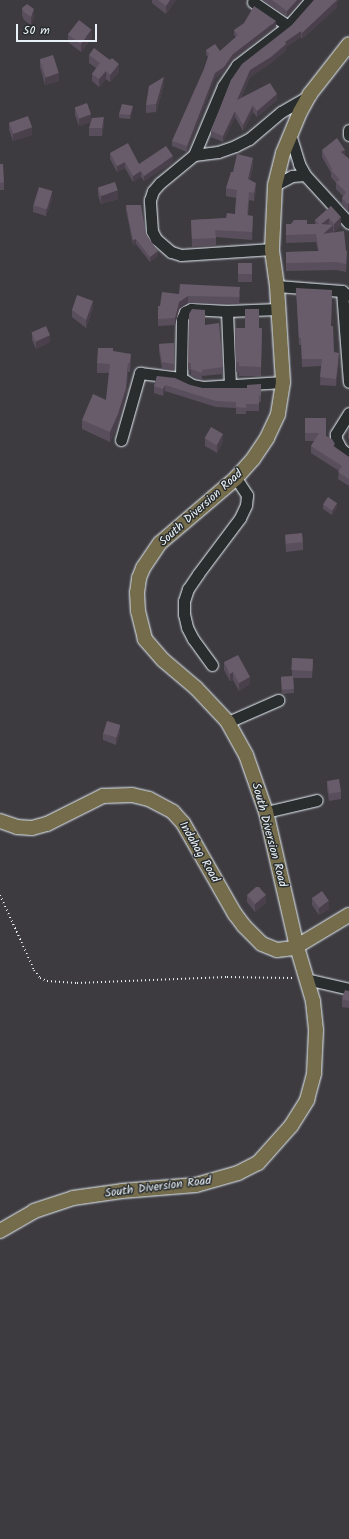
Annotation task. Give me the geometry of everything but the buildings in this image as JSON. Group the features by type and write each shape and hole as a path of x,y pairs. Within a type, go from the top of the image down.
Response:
{"main road":[{"name":"South Diversion Road","path":"0,1231 34,1211 73,1198 122,1191 196,1185 238,1173 258,1163 291,1126 307,1100 314,1073 316,1030 313,1001 297,947 266,812 246,755 228,722 196,688 163,660 145,639 138,612 137,593 139,578 143,568 160,543 236,478 253,459 267,438 278,414 282,382 277,286 272,249 275,185 290,134 310,94 349,44"},
{"name":"Indahag Road","path":"0,821 17,827 32,828 42,825 103,796 132,795 160,803 173,812 183,823 226,900 244,926 262,944 285,950 297,947 349,915"}],"street":[{"path":"272,249 181,255 171,252 156,239 152,231 150,200 152,191 194,155 223,86 237,65 288,26 311,0"},
{"path":"253,2 288,26"},
{"path":"194,155 218,152 235,146 261,129 281,112 310,94"},
{"path":"349,130 349,135"},
{"path":"290,134 299,164 305,176 349,223"},
{"path":"275,185 292,176 305,176"},
{"path":"277,286 346,294 349,382"},
{"path":"182,378 182,319 185,312 191,309 227,311 278,309"},
{"path":"227,311 230,386"},
{"path":"121,440 140,373 182,378 186,382 197,386 230,386 282,382"},
{"path":"349,413 339,429 336,439 342,449 349,455"},
{"path":"212,664 193,639 187,627 184,614 184,601 188,589 229,534 243,512 247,495 236,478"},
{"path":"228,722 278,700"},
{"path":"266,812 317,800"},
{"path":"306,979 349,989"}],"path":[{"path":"0,895 34,970 40,978 47,981 77,983 227,977 306,979"}]}
